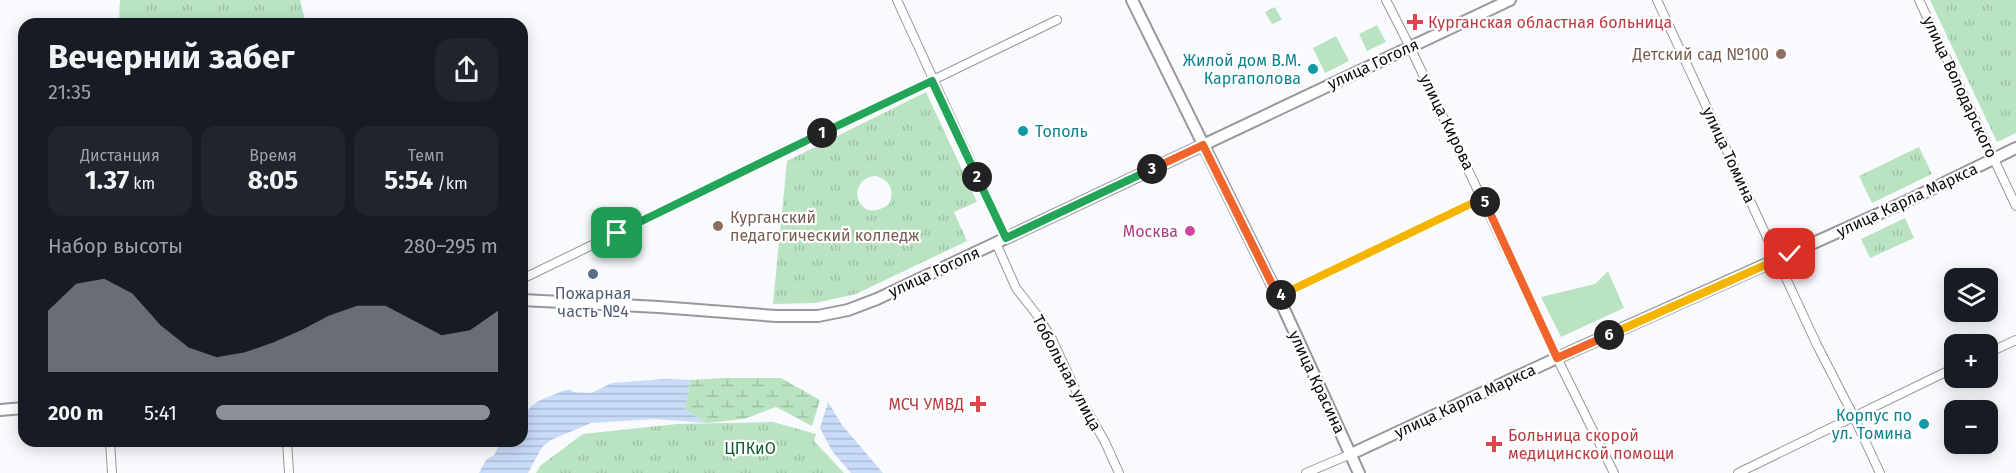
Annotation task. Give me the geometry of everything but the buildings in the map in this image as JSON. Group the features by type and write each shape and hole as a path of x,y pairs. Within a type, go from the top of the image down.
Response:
{"main road":[{"name":"улица Красина","path":"1132,0 1278,296 1359,473"},
{"name":"улица Гоголя","path":"528,300 776,316 818,315 848,310 877,299 1510,0"},
{"name":"улица Карла Маркса","path":"1351,454 1557,358 1905,202 2016,148"},
{"path":"0,410 18,408"}],"street":[{"name":"Тобольная улица","path":"897,0 1001,240 1016,288 1052,339 1119,473"},
{"name":"улица Кирова","path":"1386,0 1614,473"},
{"name":"улица Томина","path":"1657,0 1817,345 1880,473"},
{"name":"улица Володарского","path":"1919,0 2016,206"},
{"path":"528,276 1056,20"},
{"path":"1278,296 1483,198"},
{"path":"1998,348 2016,340"},
{"path":"1738,473 1944,373"},
{"path":"110,447 112,473"},
{"path":"287,447 289,473"},
{"name":"улица Карла Маркса","path":"1306,473 1351,454"}],"green space":[{"path":"120,0 300,0 304,18 119,18"},
{"path":"1930,0 2016,0 2016,133 1997,142"},
{"path":"1275,7 1282,20 1272,24 1265,12"},
{"path":"1377,25 1386,42 1367,51 1359,34"},
{"path":"1336,36 1349,61 1325,73 1313,48"},
{"path":"926,92 977,202 954,212 967,241 856,294 815,303 773,304 787,161","holes":["876,176 890,187 891,199 889,204 879,210 869,210 861,205 857,194 859,186 868,178"]},
{"path":"1919,147 1932,174 1872,203 1859,176"},
{"path":"1905,218 1914,238 1870,258 1861,239"},
{"path":"1608,271 1624,308 1561,337 1541,297 1595,284"},
{"path":"781,378 820,400 812,426 776,407 744,419 707,423 685,410 690,380"},
{"name":"ЦПКиО","path":"773,422 816,434 814,441 844,473 536,473 540,466 583,434 677,424"}],"water":[{"path":"664,379 690,380 685,410 707,423 655,419 591,423 551,440 542,447 528,473 479,473 486,460 494,455 499,447 528,447 528,410 531,406 544,398 566,390 591,393 612,383"},
{"path":"828,402 842,425 883,473 851,473 832,451 820,428"}],"place":[{"name":"Курганская областная больница","path":"1415,22"},
{"name":"Детский сад №100","path":"1781,54"},
{"name":"Жилой дом В.М. Каргаполова","path":"1313,69"},
{"name":"Тополь","path":"1023,131"},
{"name":"Курганский педагогический колледж","path":"718,226"},
{"name":"Москва","path":"1190,231"},
{"name":"Пожарная часть №4","path":"593,274"},
{"name":"МСЧ УМВД","path":"978,404"},
{"name":"Корпус по ул. Томина","path":"1924,424"},
{"name":"Больница скорой медицинской помощи","path":"1494,444"}],"route":[{"path":"617,233 932,81 1006,238 1203,145 1278,296 1360,259 1483,198 1557,358 1790,254"}]}
